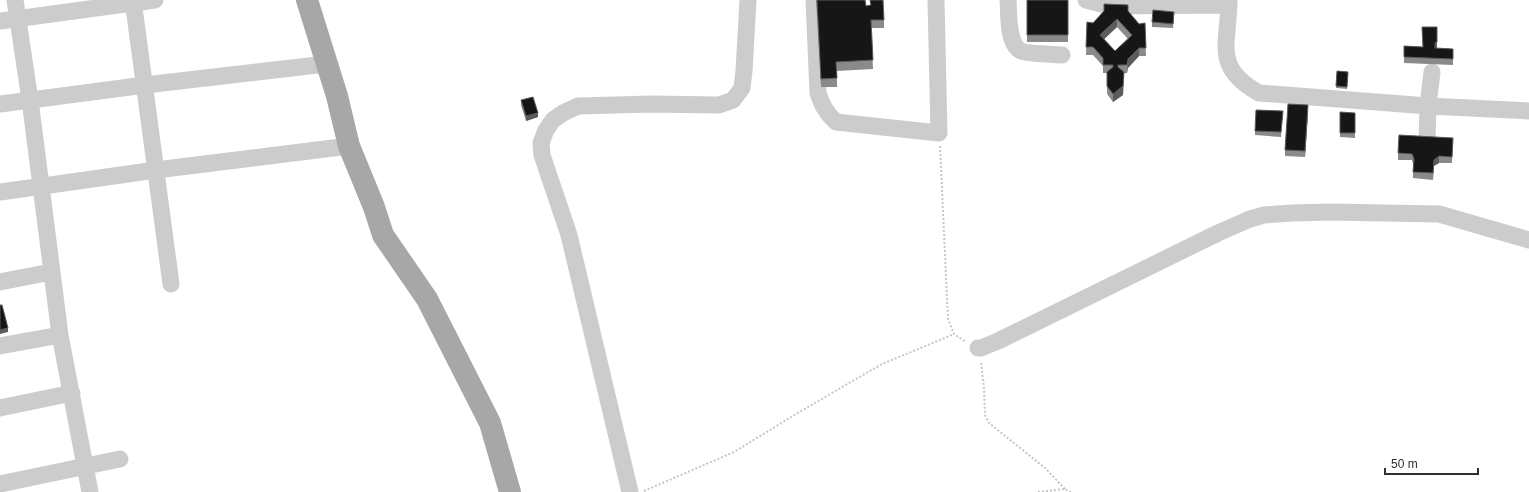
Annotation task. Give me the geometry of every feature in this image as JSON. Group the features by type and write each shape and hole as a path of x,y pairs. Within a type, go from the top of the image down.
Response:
{"main road":[{"path":"307,0 337,96 349,146 384,235 426,299 490,422 510,492"}],"street":[{"path":"15,0 30,100 60,334 90,492"},
{"path":"0,21 133,1 155,0"},
{"path":"630,492 569,235 542,155 541,143 546,130 554,120 563,113 578,106 651,104 719,105 732,100 742,88 748,0"},
{"path":"814,0 818,93 828,115 836,122 939,133 936,0"},
{"path":"1008,0 1009,30 1015,46 1021,51 1062,55"},
{"path":"1086,0 1109,6 1229,3 1225,51 1228,64 1236,76 1247,86 1259,93 1428,106 1529,111"},
{"path":"133,1 170,284"},
{"path":"0,104 326,64"},
{"path":"1427,141 1428,106 1432,72"},
{"path":"0,192 156,170 349,146"},
{"path":"978,348 1018,332 1218,233 1250,219 1264,215 1292,212 1439,214 1529,240"},
{"path":"0,282 51,272"},
{"path":"0,346 60,334"},
{"path":"0,408 72,393"},
{"path":"0,484 120,459"}],"path":[{"path":"939,133 948,320 954,334 967,343 978,348 984,388 985,415 989,423 1045,468 1065,489 1071,492"},
{"path":"642,492 734,452 882,364 954,334"},
{"path":"1038,492 1065,489"}],"building":[{"path":"817,0 865,0 866,6 871,5 870,0 883,0 884,20 871,20 873,60 836,62 837,78 821,79"},
{"path":"1027,0 1068,0 1068,35 1027,35"},
{"path":"1104,4 1128,5 1128,11 1139,24 1145,23 1146,48 1139,48 1128,59 1127,65 1118,65 1118,67 1124,72 1123,86 1113,94 1107,86 1107,72 1113,67 1113,65 1103,65 1103,58 1093,47 1086,47 1087,22 1093,23 1104,11","holes":["1117,19 1132,35 1115,51 1100,35"]},
{"path":"1153,10 1174,12 1173,24 1152,22"},
{"path":"1422,27 1437,27 1437,42 1435,43 1435,48 1453,49 1453,59 1404,57 1404,46 1423,47"},
{"path":"1337,71 1348,72 1347,87 1336,86"},
{"path":"533,97 538,113 526,116 521,100"},
{"path":"1288,104 1308,105 1305,151 1285,150"},
{"path":"1256,110 1283,111 1281,132 1255,131"},
{"path":"1340,112 1355,113 1355,133 1340,133"},
{"path":"1399,135 1453,138 1452,157 1439,156 1434,160 1433,173 1413,172 1414,159 1412,154 1398,153"},
{"path":"0,305 2,305 8,328 0,330"}]}
